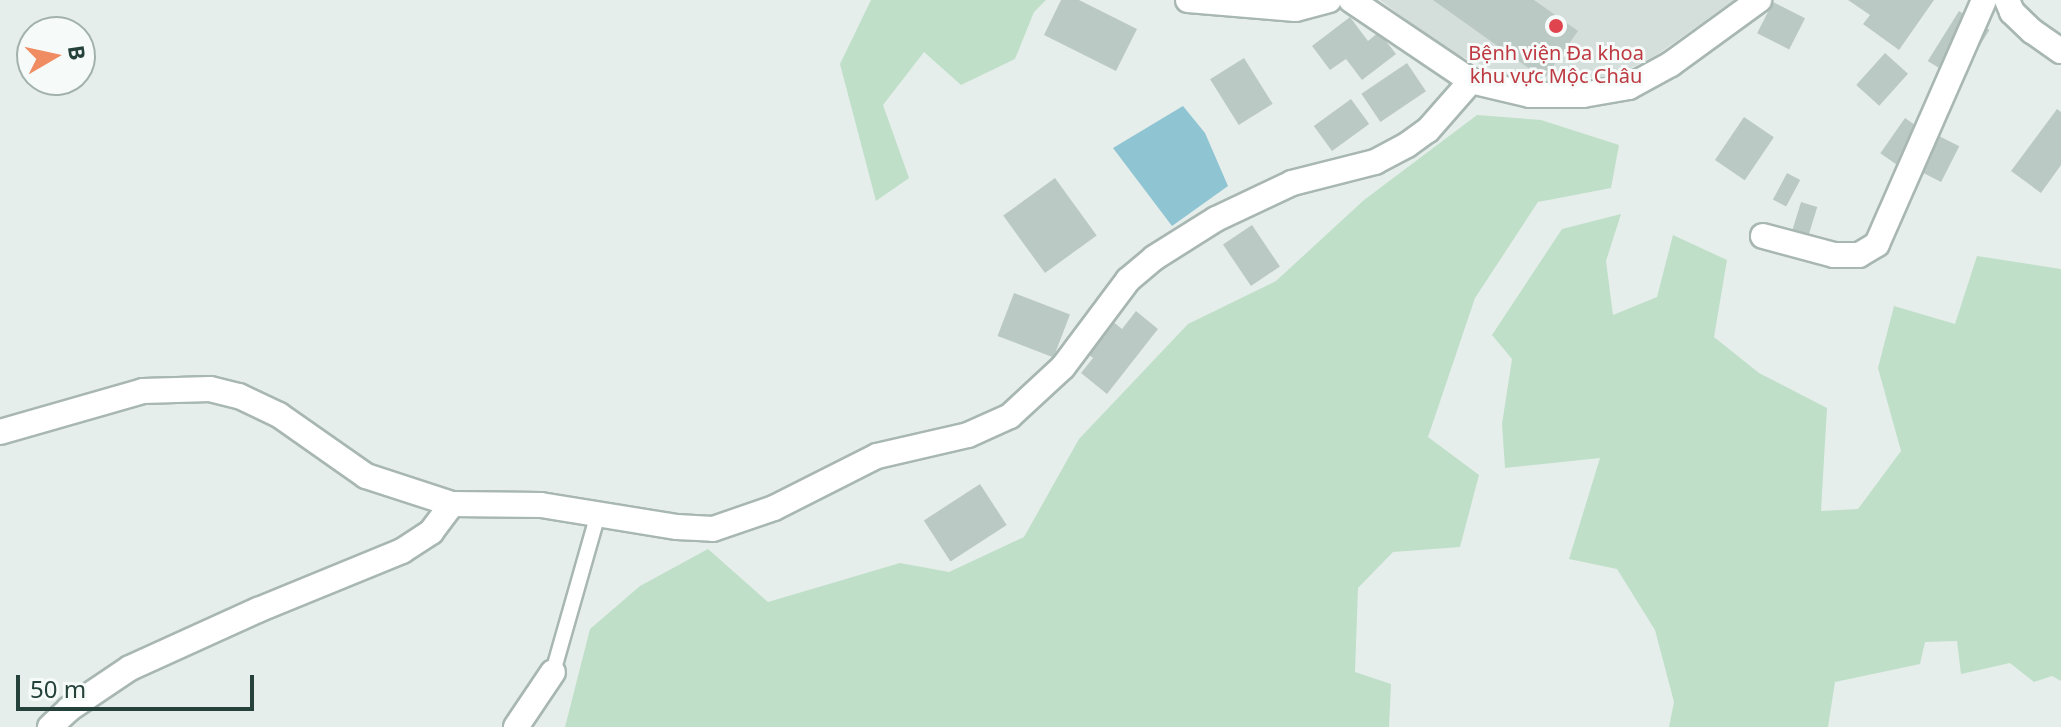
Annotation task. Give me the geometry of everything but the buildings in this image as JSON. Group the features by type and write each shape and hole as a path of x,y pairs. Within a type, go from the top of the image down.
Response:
{"street":[{"path":"1188,0 1296,9 1329,0"},
{"path":"1351,0 1471,81 1530,95 1583,95 1629,87 1671,64 1759,0"},
{"path":"1763,236 1834,255 1859,255 1877,244 1984,0"},
{"path":"2007,0 2012,12 2032,31 2061,51"},
{"path":"0,432 143,391 210,389 239,396 279,415 366,476 452,504 541,505 713,529 774,508 877,456 968,435 1010,416 1063,367 1128,280 1154,258 1216,219 1292,183 1375,162 1407,145 1428,130 1471,81"},
{"path":"50,727 69,709 130,668 258,610 402,551 431,532 452,504"},
{"path":"516,727 553,672"}],"lane":[{"path":"553,672 598,514"}],"shaded area":[{"name":"Bệnh viện Đa khoa khu vực Mộc Châu","path":"1380,0 1734,0 1655,56 1617,75 1531,85 1448,51"}],"green space":[{"path":"871,0 1046,0 1034,12 1015,59 961,85 924,52 883,105 909,178 876,201 840,64"},
{"path":"1477,115 1541,120 1619,145 1611,188 1538,202 1475,298 1428,437 1479,475 1460,547 1393,552 1358,588 1355,672 1391,684 1389,727 565,727 590,629 640,586 708,549 768,602 900,563 949,572 1024,537 1079,439 1188,324 1276,281 1364,200"},
{"path":"1621,214 1606,261 1613,315 1657,297 1673,235 1727,260 1714,337 1759,373 1827,408 1821,511 1858,509 1901,451 1878,368 1894,306 1955,324 1977,256 2061,269 2061,681 2052,676 2034,682 2010,663 1961,674 1957,641 1925,642 1920,664 1835,682 1828,727 1669,727 1674,702 1655,630 1617,569 1569,559 1600,458 1505,468 1502,424 1512,359 1492,335 1562,229"}],"water":[{"path":"1183,106 1205,133 1228,186 1172,226 1113,148"}],"place":[{"name":"Bệnh viện Đa khoa khu vực Mộc Châu","path":"1556,26"}]}
